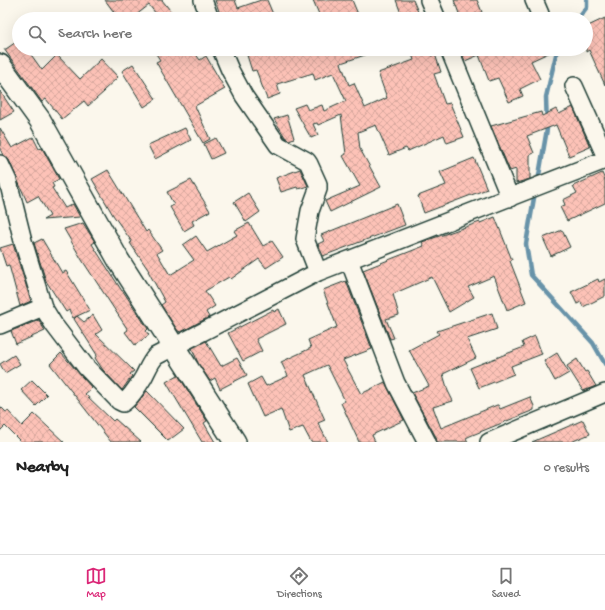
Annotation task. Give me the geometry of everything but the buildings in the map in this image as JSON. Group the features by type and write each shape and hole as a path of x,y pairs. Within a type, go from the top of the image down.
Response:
{"street":[{"path":"203,0 207,12"},
{"path":"429,0 434,12"},
{"path":"224,56 244,96 278,145 307,161 318,184 318,189 310,211 305,239 318,272"},
{"path":"452,56 510,198"},
{"path":"0,65 40,120 119,262 235,442"},
{"path":"574,86 605,155"},
{"path":"0,164 8,181 23,241 43,307 54,325 86,367 119,401 123,403 127,401 142,380 153,359 173,346 318,272 529,191 605,160"},
{"path":"349,260 396,383 427,442"},
{"path":"0,325 43,307"},
{"path":"489,442 605,393"}],"waterway":[{"path":"583,12 587,7 587,0"},
{"path":"538,181 547,129 546,97 556,56"},
{"path":"535,192 526,244 531,275 593,343 605,364"}]}
